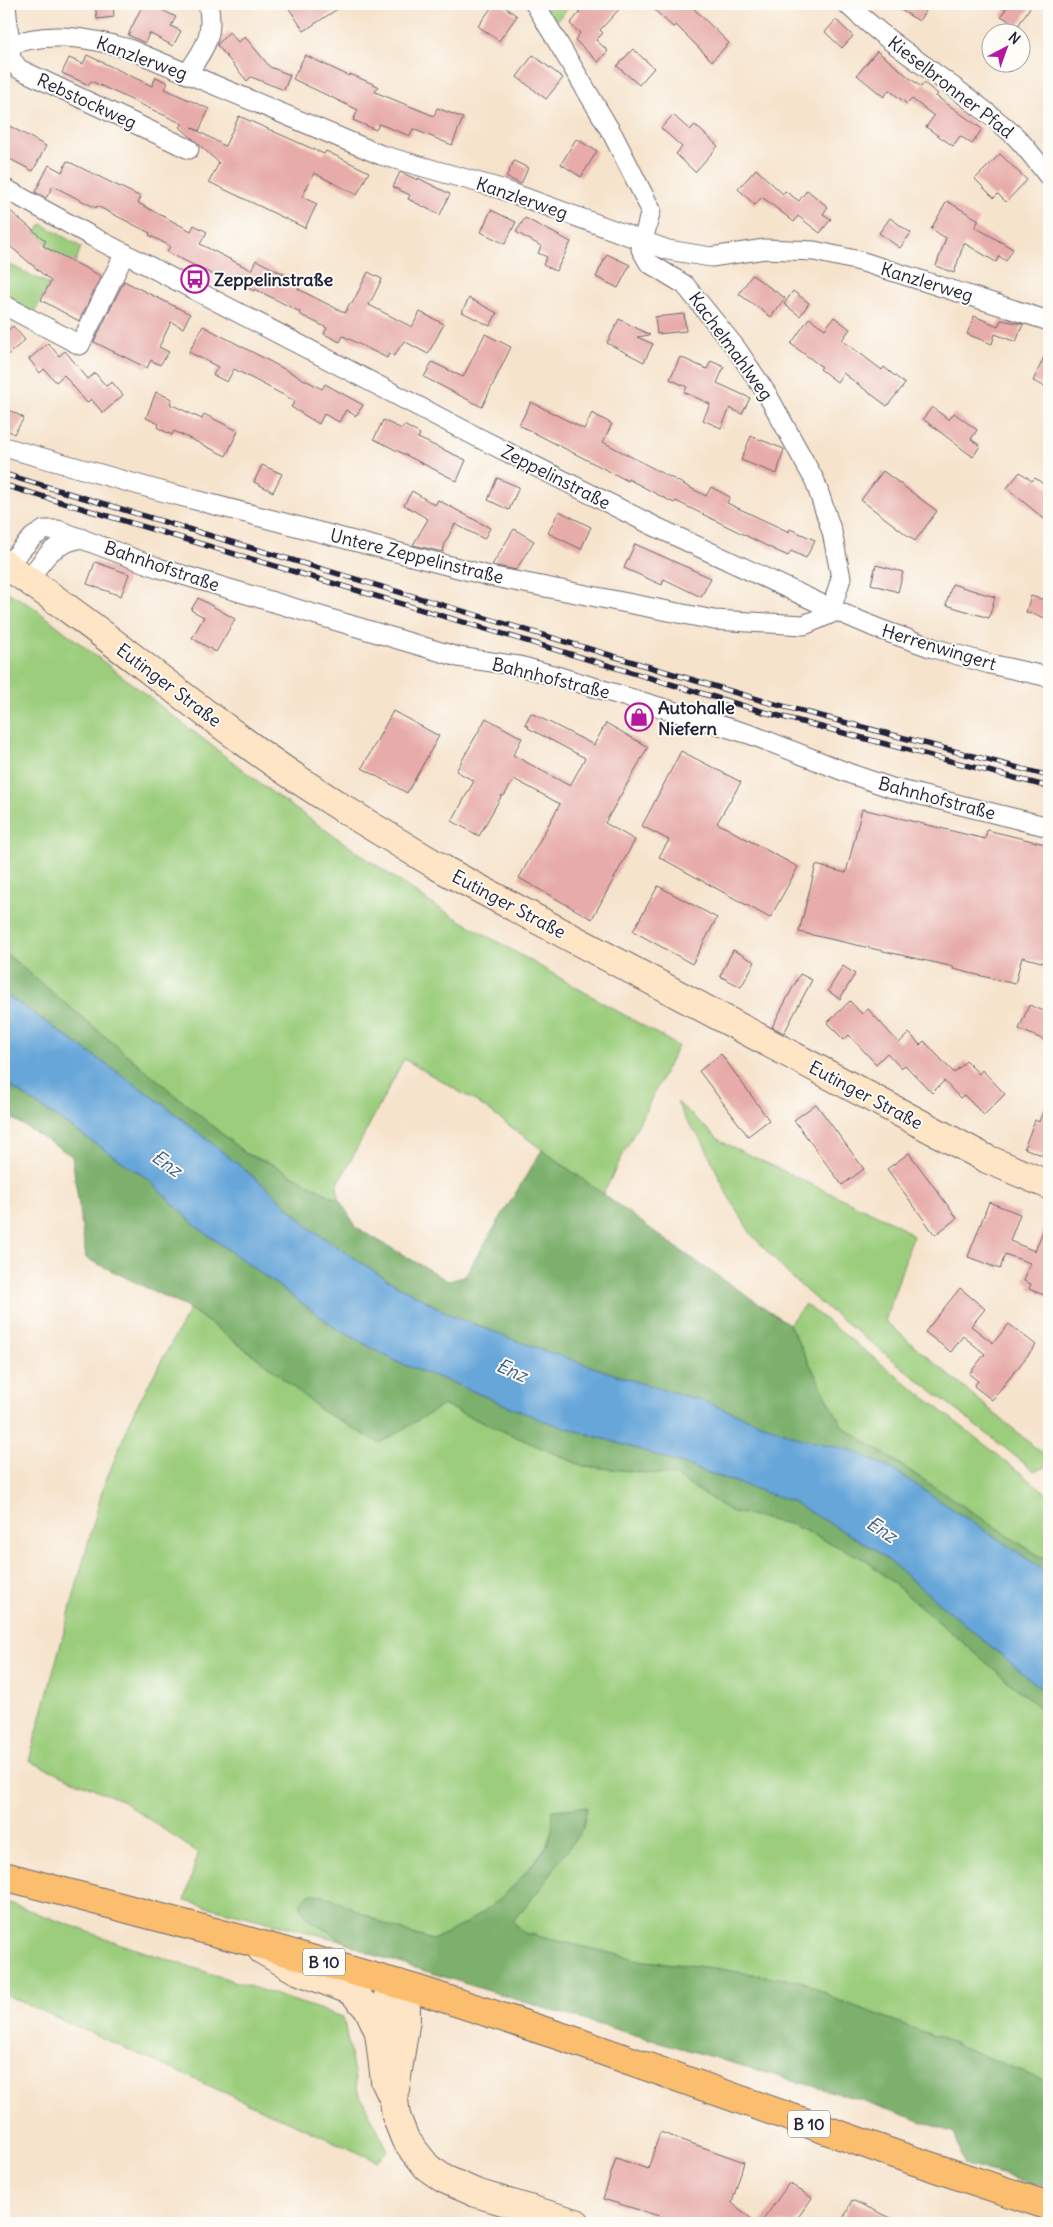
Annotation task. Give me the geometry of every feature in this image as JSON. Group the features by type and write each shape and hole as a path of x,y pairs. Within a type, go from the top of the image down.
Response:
{"main road":[{"name":"B 10","path":"4,1876 248,1941 399,1984 569,2039 902,2157 1049,2206"}],"street":[{"name":"Rebstockweg","path":"6,4 7,46 11,58 19,69 189,150"},
{"path":"187,74 210,36 208,4"},
{"path":"535,4 613,135 652,210 643,241"},
{"name":"Kieselbronner Pfad","path":"847,4 915,60 1016,137 1049,177"},
{"name":"Kanzlerweg","path":"7,46 66,36 92,39 129,49 381,155 498,188 668,250 711,257 765,250 814,251 860,261 1049,321"},
{"name":"Zeppelinstraße","path":"4,188 479,438 654,526 832,609"},
{"name":"Kachelmahlweg","path":"643,241 641,249 649,263 685,285 736,348 767,394 814,481 832,532 842,578 832,609"},
{"path":"4,305 80,345 125,253"},
{"name":"Untere Zeppelinstraße","path":"4,447 157,490 489,576 704,618 804,625 830,614 832,609"},
{"name":"Bahnhofstraße","path":"5,565 32,537 44,530 58,530 159,568 458,657 535,671 752,735 892,788 1049,828"},
{"name":"Bahnhofstraße","path":"28,581 48,552 62,543 81,538"},
{"name":"Eutinger Straße","path":"5,565 242,741 382,833 455,876 987,1159 1049,1185"},
{"name":"Herrenwingert","path":"832,609 879,629 933,648 1049,678"},
{"path":"248,1941 297,1970 352,1991 369,2010 378,2032 385,2081 394,2100"},
{"path":"378,2032 388,1996 399,1984 406,2000 406,2019 394,2100 396,2116 405,2139 413,2151 436,2174 476,2193 576,2223"}],"green space":[{"path":"544,4 573,4 554,23"},
{"path":"42,224 81,247 75,263 57,255 45,243 46,241 35,232"},
{"path":"4,262 49,284 34,313 4,297"},
{"path":"4,590 33,607 274,794 432,904 678,1046 603,1194 477,1102 404,1059 337,1186 340,1201 270,1163 246,1154 4,952"},
{"path":"4,952 246,1154 270,1163 340,1201 357,1228 448,1281 464,1277 542,1150 691,1258 789,1324 842,1426 1042,1558 1049,1560 1049,1575 892,1469 851,1450 802,1439 700,1400 640,1383 517,1341 453,1316 386,1279 311,1229 270,1190 163,1104 4,993"},
{"path":"4,1082 148,1179 197,1227 336,1328 399,1363 453,1383 541,1420 641,1450 791,1501 876,1550 1049,1695 1049,1716 866,1560 793,1525 730,1511 676,1476 583,1466 443,1405 380,1443 322,1411 263,1362 190,1309 86,1258 72,1156 4,1113"},
{"path":"677,1102 722,1142 898,1225 913,1236 885,1321 1043,1454 1049,1455 1049,1466 1034,1471 814,1298 789,1275 751,1234 727,1194 703,1142 685,1119"},
{"path":"805,1304 1049,1495 1049,1560 1042,1558 842,1426 789,1324"},
{"path":"190,1309 263,1362 322,1411 380,1443 443,1405 583,1466 676,1476 730,1511 793,1525 866,1560 1049,1716 1049,2083 953,2043 838,2000 804,1982 705,1967 644,1961 524,1933 513,1921 583,1828 587,1807 553,1826 547,1845 517,1883 492,1906 456,1930 432,1940 391,1927 307,1918 343,1941 185,1901 198,1853 121,1800 29,1761 103,1488 135,1409"},
{"path":"587,1807 583,1828 540,1889 513,1921 524,1933 644,1961 705,1967 804,1982 838,2000 953,2043 1049,2083 1049,2188 965,2165 954,2133 861,2100 566,2015 374,1955 343,1941 307,1918 300,1904 310,1893 332,1898 391,1927 432,1940 474,1918 511,1889 543,1852 548,1843 552,1827 552,1810"},
{"path":"4,1901 124,1945 343,2017 357,2089 388,2150 377,2161 4,1994"}],"water":[{"name":"Enz","path":"4,993 163,1104 270,1190 311,1229 386,1279 453,1316 517,1341 640,1383 700,1400 802,1439 851,1450 892,1469 1037,1565 1049,1574 1049,1695 876,1550 791,1501 641,1450 541,1420 453,1383 399,1363 336,1328 197,1227 148,1179 4,1082"}],"building":[{"path":"95,4 113,4 114,17 97,19"},
{"path":"143,4 150,4 176,17 171,26 181,31 173,46 149,33 145,43 128,35"},
{"path":"286,4 345,4 304,31"},
{"path":"494,4 501,4 517,16 499,41 478,26"},
{"path":"571,4 624,4 600,30 603,33 596,40 608,51 598,62 575,40 580,33 570,24 580,12"},
{"path":"648,4 689,4 729,43 712,61 676,25 673,27"},
{"path":"891,4 930,4 919,21"},
{"path":"1009,4 1032,4 1021,22 1011,22 1001,16"},
{"path":"836,20 853,36 842,48 825,32"},
{"path":"229,32 238,42 245,37 270,67 290,75 284,90 251,77 247,81 217,45"},
{"path":"633,49 654,68 639,85 617,66"},
{"path":"877,51 921,87 924,83 938,94 936,96 982,129 972,144 960,136 953,146 926,127 934,116 912,99 907,104 889,90 884,97 857,75"},
{"path":"87,55 152,86 156,77 168,83 165,89 209,109 199,131 191,127 225,146 239,116 324,154 326,151 369,172 357,195 314,173 302,197 317,204 305,228 209,182 219,163 180,127 183,124 91,81 89,85 62,73 69,58 83,64"},
{"path":"305,55 349,76 350,74 378,86 375,92 434,116 437,108 463,118 452,145 413,129 410,136 379,124 376,130 353,120 358,110 293,79"},
{"path":"533,55 563,78 546,99 517,77"},
{"path":"673,115 690,130 695,125 718,146 695,172 676,154 682,147 661,128"},
{"path":"4,123 46,146 33,171 4,156"},
{"path":"576,139 597,151 581,177 561,164"},
{"path":"1000,154 1027,180 1006,202 998,194 994,198 975,179"},
{"path":"67,161 141,197 138,203 191,231 194,225 207,232 200,244 251,270 256,260 301,283 298,289 345,313 350,303 352,304 368,272 382,279 369,305 412,327 420,312 444,324 428,354 404,341 394,356 389,353 387,358 343,336 340,342 324,334 327,328 299,314 300,312 255,289 254,291 226,276 224,280 167,252 170,246 149,235 150,233 97,206 96,208 53,186 46,198 35,192 49,165 62,172"},
{"path":"514,161 528,168 521,184 506,177"},
{"path":"756,169 783,194 785,191 799,201 807,190 828,207 823,214 831,219 820,233 798,216 794,222 762,197 755,205 738,189"},
{"path":"400,172 418,180 418,178 450,194 440,215 408,199 410,195 393,187"},
{"path":"947,201 979,220 975,227 1013,249 1006,261 999,256 996,262 964,243 954,273 936,266 946,238 931,229"},
{"path":"4,206 46,241 43,246 101,276 79,321 41,300 51,281 4,241"},
{"path":"491,210 516,222 505,244 481,232"},
{"path":"525,218 571,242 556,271 543,265 547,257 538,253 541,246 516,232"},
{"path":"890,218 911,233 900,248 879,233"},
{"path":"607,254 630,265 618,288 596,277"},
{"path":"752,275 785,298 771,317 739,294"},
{"path":"124,281 190,314 183,328 171,322 159,347 169,352 160,365 151,360 147,368 94,342"},
{"path":"793,291 809,303 800,316 784,304"},
{"path":"469,298 497,313 490,326 462,312"},
{"path":"684,314 686,331 657,334 655,317"},
{"path":"974,316 998,326 1001,320 1023,324 1016,342 995,334 992,344 967,334"},
{"path":"834,317 850,329 842,340 882,370 884,367 905,384 887,406 843,373 837,382 820,369 822,367 791,344 809,318 825,329"},
{"path":"619,319 650,335 637,337 653,344 644,362 607,343"},
{"path":"13,326 25,340 4,358 4,334"},
{"path":"203,326 322,389 325,384 363,405 356,416 346,410 339,422 324,414 319,424 291,407 295,401 234,369 227,382 213,375 218,367 189,352"},
{"path":"485,334 511,347 482,407 424,377 432,362 463,377"},
{"path":"48,343 59,356 65,351 88,379 95,373 106,386 112,382 123,395 103,413 91,399 87,403 64,375 56,382 44,369 40,373 29,359"},
{"path":"1049,346 1049,388 1033,381"},
{"path":"680,357 707,369 711,361 724,367 717,383 750,398 742,414 730,408 721,428 703,420 710,404 684,392 687,387 670,379"},
{"path":"156,392 172,399 170,404 202,419 204,414 238,431 226,456 174,431 172,435 158,428 159,424 146,418"},
{"path":"531,402 584,429 592,413 612,424 603,442 706,496 711,487 730,497 727,503 789,532 790,529 815,540 806,558 791,551 788,556 775,550 676,501 674,503 628,479 628,481 519,425"},
{"path":"4,407 24,418 14,434 4,428"},
{"path":"932,407 949,420 954,413 977,430 971,439 980,446 973,457 923,419"},
{"path":"383,420 402,429 404,425 420,434 418,438 466,460 457,481 374,439"},
{"path":"751,436 784,449 777,474 741,460"},
{"path":"262,465 282,474 273,492 254,482"},
{"path":"883,471 937,511 915,541 861,500"},
{"path":"1020,472 1032,481 1035,478 1049,488 1049,523 1007,488"},
{"path":"497,478 519,487 509,510 488,500"},
{"path":"412,491 435,505 438,500 490,528 484,539 455,524 445,543 443,552 413,545 428,519 404,505"},
{"path":"559,511 591,527 581,549 548,533"},
{"path":"514,529 534,541 516,570 492,565"},
{"path":"635,544 711,578 701,597 664,579 662,585 624,568"},
{"path":"95,562 129,574 121,596 87,584"},
{"path":"876,565 903,572 898,592 871,584"},
{"path":"952,584 995,597 989,618 946,605"},
{"path":"1031,596 1049,601 1049,619 1026,612"},
{"path":"198,598 235,619 216,652 192,638 204,617 191,610"},
{"path":"393,711 439,736 407,793 362,768"},
{"path":"531,713 594,745 606,723 648,747 605,823 635,840 592,919 519,878 560,804 514,779 504,796 502,795 479,836 452,821 474,781 456,771 486,718 522,738 513,755 570,786 585,758 528,728 529,726 525,724"},
{"path":"681,751 741,782 717,823 798,867 770,918 659,857 669,840 642,826"},
{"path":"862,809 985,839 987,830 1049,845 1045,863 1049,864 1049,964 1022,957 1015,984 953,969 954,967 799,932 816,865 846,873"},
{"path":"658,886 717,918 692,964 633,931"},
{"path":"733,950 755,962 741,987 720,976"},
{"path":"843,966 855,974 840,999 828,991"},
{"path":"800,974 812,980 784,1033 772,1027"},
{"path":"850,1001 862,1014 868,1009 899,1043 909,1033 920,1045 924,1041 954,1073 966,1061 979,1074 982,1070 1005,1094 984,1115 964,1095 960,1098 944,1081 932,1093 905,1065 901,1068 887,1053 876,1064 849,1035 844,1040 827,1023"},
{"path":"1029,1005 1049,1013 1049,1042 1019,1029"},
{"path":"721,1054 769,1120 748,1136 699,1071"},
{"path":"1048,1097 1049,1158 1024,1148 1035,1120 1039,1122"},
{"path":"816,1104 864,1169 842,1185 794,1120"},
{"path":"909,1153 957,1218 935,1235 887,1169"},
{"path":"989,1202 1020,1214 1010,1241 1035,1251 1049,1216 1049,1297 1029,1289 1031,1284 1024,1281 1030,1263 1005,1254 1000,1269 968,1257"},
{"path":"960,1288 985,1309 971,1326 993,1343 1009,1324 1036,1345 992,1400 974,1386 978,1381 969,1374 985,1354 963,1336 951,1352 925,1332"},
{"path":"660,2132 744,2162 732,2203 757,2223 682,2223 603,2199 616,2158 648,2169"},
{"path":"789,2183 812,2198 794,2223 761,2223"},
{"path":"852,2200 902,2223 841,2223"}],"railway":[{"path":"4,474 767,702 1049,776"},
{"path":"4,485 764,712 1049,787"}],"place":[{"name":"Zeppelinstraße","path":"195,279"},
{"name":"Autohalle Niefern","path":"639,717"}]}
